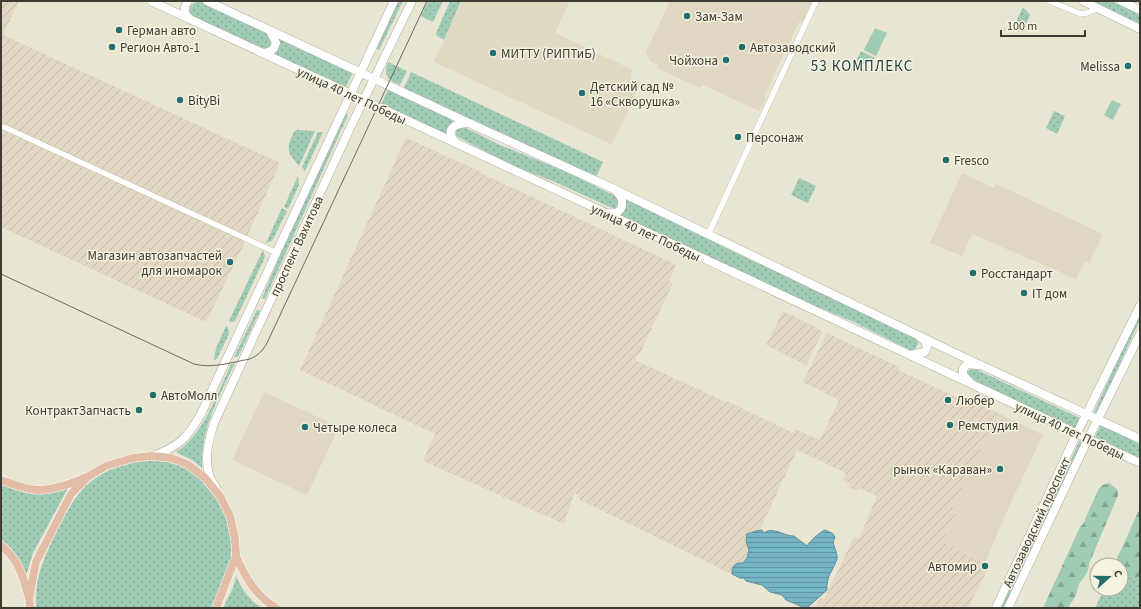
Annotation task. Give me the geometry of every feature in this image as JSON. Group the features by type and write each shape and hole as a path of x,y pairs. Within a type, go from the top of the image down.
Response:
{"main road":[{"path":"1,480 24,488 37,490 67,485 89,476 106,466 133,458 151,456 171,458 187,464 204,477 220,496 230,516 235,539 236,556 250,584 261,596 276,608"},
{"path":"29,598 36,562 71,494 89,476"},
{"path":"1,544 18,563 24,578 30,608"},
{"path":"216,608 236,556"}],"street":[{"name":"улица 40 лет Победы","path":"151,1 1140,463"},
{"path":"188,1 185,5 185,12 187,16 194,21"},
{"name":"улица 40 лет Победы","path":"207,1 614,189 982,366 1140,439"},
{"name":"проспект Вахитова","path":"151,456 167,451 176,445 186,438 193,427 277,253 394,1"},
{"name":"проспект Вахитова","path":"220,496 209,475 207,466 211,433 214,423 412,1"},
{"path":"708,235 816,1"},
{"path":"1049,1 1081,14 1099,8"},
{"path":"1083,1 1140,29"},
{"path":"1121,1 1140,10"},
{"path":"263,53 269,52 275,47 276,43 270,31"},
{"path":"456,144 452,138 451,132 453,127 458,124 469,123"},
{"path":"4,127 277,253"},
{"path":"606,213 614,214 622,208 620,195 614,189"},
{"path":"259,290 259,308 262,308 272,297"},
{"name":"Автозаводский проспект","path":"996,608 1077,433 1140,306"},
{"path":"910,355 925,352 927,346 925,341 914,333"},
{"name":"Автозаводский проспект","path":"1008,608 1088,438 1140,334"},
{"path":"973,385 963,375 964,369 967,364 982,366"}],"shaded area":[{"path":"1,1 19,1 3,35 280,163 242,248 206,322 1,227"},
{"path":"462,1 570,1 555,33 633,70 630,77 641,83 613,143 611,144 434,62"},
{"path":"670,1 812,1 802,23 799,22 759,111 703,85 700,88 657,68 658,65 650,61 646,52"},
{"path":"406,138 480,171 480,173 676,265 669,281 673,283 641,351 635,360 641,363 726,402 727,401 793,433 795,429 820,440 839,400 803,382 827,333 899,367 898,370 973,405 975,402 998,413 952,510 957,512 942,542 990,565 968,608 815,608 820,598 824,599 854,537 859,539 877,496 859,488 858,491 848,487 850,484 843,480 846,473 797,450 738,577 580,500 579,495 574,493 564,524 423,461 435,434 300,370"},
{"path":"962,173 994,188 996,184 1103,234 1089,263 1085,261 1076,279 972,234 962,256 930,243"},
{"path":"783,311 823,331 806,365 766,345"},
{"path":"264,392 339,427 307,495 232,460"},
{"name":"рынок «Караван»","path":"998,413 1043,435 1011,502 985,562 942,542 957,513 952,510"}],"green space":[{"path":"398,1 403,1 379,50 376,48"},
{"path":"428,1 443,1 433,22 421,16"},
{"path":"450,1 461,1 444,40 437,36 436,33"},
{"path":"1090,1 1111,1 1140,15 1140,24"},
{"path":"196,2 201,2 268,33 272,39 271,47 266,49 259,48 190,15 190,7"},
{"path":"1023,7 1030,15 1023,32 1013,28"},
{"path":"875,28 887,33 876,56 864,50"},
{"path":"279,38 353,72 345,89 272,54 279,46"},
{"path":"861,51 875,58 857,67 855,63"},
{"path":"388,62 407,71 400,85 389,79 387,76 386,71"},
{"path":"411,72 603,162 596,177 467,120 404,88"},
{"path":"388,89 454,120 449,126 447,136 381,105"},
{"path":"1112,100 1121,104 1113,120 1104,115"},
{"path":"1054,111 1065,116 1057,134 1046,128"},
{"path":"345,114 348,115 265,299 263,299 262,298 281,253"},
{"path":"462,126 500,145 567,172 615,196 619,201 616,208 612,208 555,182 509,164 458,137 456,135 456,129"},
{"path":"296,130 315,131 299,166 291,156 289,150 289,143"},
{"path":"318,132 323,132 305,171 302,167"},
{"path":"298,176 299,185 288,209 284,207"},
{"path":"799,178 816,186 808,203 791,195"},
{"path":"626,199 916,339 918,343 916,348 912,351 854,322 789,295 621,216 626,205"},
{"path":"282,208 287,211 272,241 266,243"},
{"path":"263,250 265,257 235,321 229,321"},
{"path":"257,310 260,311 238,357 234,357"},
{"path":"1140,312 1140,320 1097,413 1094,412"},
{"path":"226,326 229,334 217,359 214,360 216,348"},
{"path":"235,363 217,401 208,426 202,453 202,468 192,460 176,452 186,445 202,425 231,364"},
{"path":"973,368 1080,418 1074,430 971,381 967,377 967,372"},
{"path":"1101,425 1140,443 1140,459 1094,439"},
{"path":"1080,440 1083,442 1005,608 1001,608"},
{"path":"150,459 164,460 174,463 198,477 214,494 225,514 231,537 231,559 228,571 213,608 36,608 36,592 42,565 59,526 73,501 88,484 109,470 125,464"},
{"path":"1109,483 1118,490 1118,495 1092,557 1089,557 1086,575 1079,584 1075,597 1068,608 1043,608 1099,488"},
{"path":"1,484 26,492 41,494 68,488 33,553 26,576 10,547 1,540"},
{"path":"1140,508 1140,582 1129,577 1129,557 1118,557"},
{"path":"1140,513 1140,608 1095,608 1100,597 1129,597 1129,557 1124,557"},
{"path":"236,576 246,594 262,608 223,608 233,588"}],"water":[{"path":"762,530 764,533 767,531 775,531 794,536 807,546 815,537 825,530 832,533 835,537 833,542 837,559 829,577 827,590 808,607 803,607 786,600 782,595 770,592 762,585 746,581 744,578 740,578 732,574 734,565 743,563 747,558 749,550 746,541 747,534"}],"tram line":[{"path":"1,274 194,364 208,366 250,359 256,356 267,343 427,1"}],"place":[{"name":"Зам-Зам","path":"687,16"},
{"name":"Герман авто","path":"119,30"},
{"name":"Регион Авто-1","path":"112,47"},
{"name":"Автозаводский","path":"742,47"},
{"name":"МИТТУ (РИПТиБ)","path":"493,53"},
{"name":"Чойхона","path":"726,60"},
{"name":"Melissa","path":"1128,66"},
{"name":"Детский сад № 16 «Скворушка»","path":"582,93"},
{"name":"BityBi","path":"180,100"},
{"name":"Персонаж","path":"738,137"},
{"name":"Fresco","path":"946,160"},
{"name":"Магазин автозапчастей для иномарок","path":"230,262"},
{"name":"Росстандарт","path":"973,273"},
{"name":"IT дом","path":"1024,293"},
{"name":"АвтоМолл","path":"153,395"},
{"name":"Любер","path":"948,400"},
{"name":"КонтрактЗапчасть","path":"139,410"},
{"name":"Ремстудия","path":"950,425"},
{"name":"Четыре колеса","path":"305,427"},
{"name":"рынок «Караван»","path":"1000,469"},
{"name":"Автомир","path":"985,566"}],"district":[{"name":"53 КОМПЛЕКС","path":"862,66"}]}
